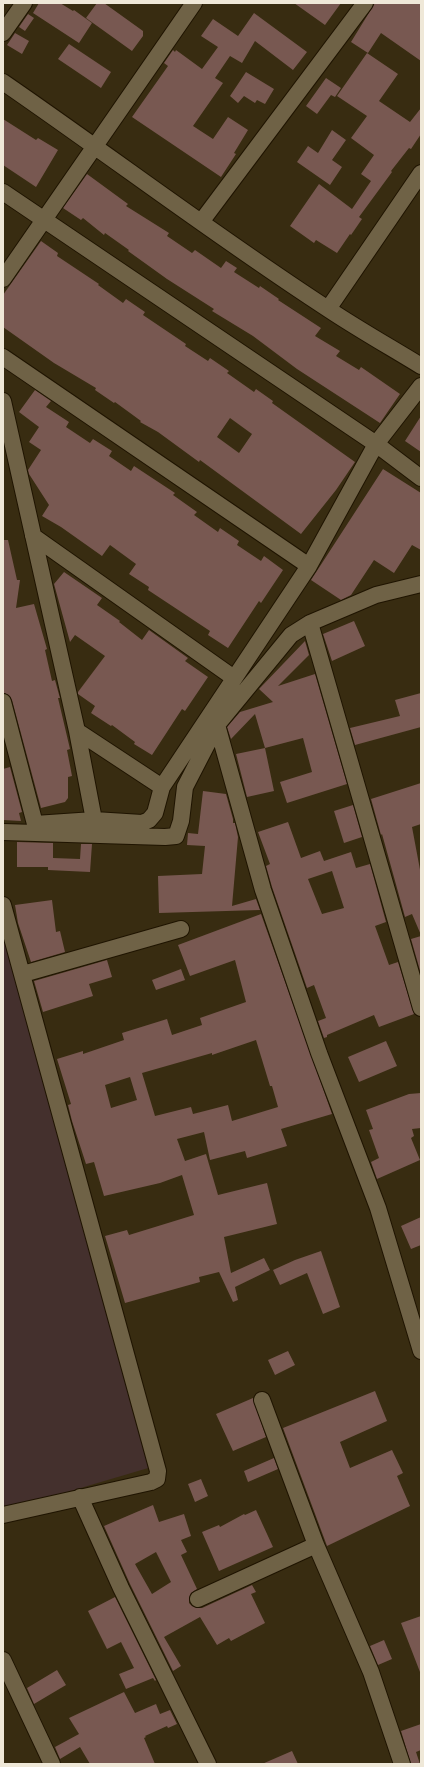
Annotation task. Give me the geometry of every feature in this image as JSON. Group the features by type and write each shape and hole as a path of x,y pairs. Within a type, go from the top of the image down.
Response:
{"street":[{"path":"3,33 24,3"},
{"path":"3,279 194,3"},
{"path":"201,222 364,3"},
{"path":"3,82 201,222 328,309 421,366"},
{"path":"328,309 421,173"},
{"path":"3,192 43,221 376,444 421,478"},
{"path":"3,357 309,566"},
{"path":"3,702 35,824 94,820 142,823 149,820 154,813 162,787 309,566 376,444 421,386"},
{"path":"3,401 77,731 94,820"},
{"path":"33,536 234,678"},
{"path":"3,832 165,837 176,836 181,821 185,787 217,724 292,635 310,623 376,595 421,584"},
{"path":"310,623 421,1008"},
{"path":"217,724 263,890 319,1053 378,1208 421,1351"},
{"path":"77,731 162,787"},
{"path":"3,905 158,1471 157,1479 151,1482 3,1515"},
{"path":"23,974 181,929"},
{"path":"262,1400 316,1545 371,1672 402,1764"},
{"path":"80,1497 121,1588 208,1764"},
{"path":"198,1599 316,1545"},
{"path":"3,1660 52,1764"}],"shaded area":[{"path":"3,921 155,1466 3,1511"}],"building":[{"path":"39,3 60,3 73,11 74,10 92,23 79,43 33,13"},
{"path":"97,3 104,3 143,31 143,36 132,51 86,18"},
{"path":"294,3 341,3 325,25"},
{"path":"375,3 421,3 421,61 381,33 368,53 351,42"},
{"path":"254,13 307,52 293,70 255,41 242,63 230,56 215,78 223,83 193,126 213,139 228,117 248,130 234,153 236,154 221,177 132,117 168,66 164,63 173,50 175,52 176,50 202,69 218,47 201,36 213,19 238,36"},
{"path":"28,14 34,18 25,31 19,27"},
{"path":"15,33 29,41 22,54 7,45"},
{"path":"69,44 111,72 101,88 58,59"},
{"path":"367,53 398,74 379,101 410,122 421,108 421,134 411,149 409,148 391,171 392,172 359,217 362,219 337,253 316,240 314,243 290,226 319,184 352,209 371,181 361,174 374,155 351,138 367,116 337,96"},
{"path":"246,72 274,89 265,104 257,100 255,103 244,96 238,103 230,96"},
{"path":"326,78 341,88 335,97 331,95 317,114 306,106"},
{"path":"3,119 36,140 38,138 58,150 36,187 3,165"},
{"path":"332,130 346,140 332,160 342,167 330,185 297,162 308,146 318,153"},
{"path":"87,174 128,204 126,206 169,233 167,236 192,253 195,250 221,268 226,261 237,268 234,272 259,288 260,286 279,299 278,300 321,328 315,336 340,351 336,356 359,370 361,367 400,394 380,423 297,369 253,336 212,311 214,309 167,279 105,233 104,235 83,218 81,220 63,208"},
{"path":"41,241 58,253 57,256 99,284 98,285 123,303 126,299 145,312 143,315 186,344 185,346 208,361 210,358 229,371 227,373 254,392 256,389 273,401 272,403 355,462 336,490 301,534 200,460 199,462 158,432 140,422 141,421 115,402 114,403 95,390 96,388 54,363 3,327 3,295","holes":["230,418 252,434 239,453 217,437"]},
{"path":"35,390 51,401 46,407 69,422 66,427 90,443 93,439 112,451 109,456 131,471 134,466 175,493 173,495 197,512 194,515 218,532 220,528 239,541 237,545 261,561 264,556 283,570 261,603 259,601 228,648 208,635 210,631 148,590 149,587 129,574 136,564 110,545 102,556 61,527 42,516 49,505 29,474 28,470 41,450 29,442 39,427 19,412"},
{"path":"421,416 421,452 405,441"},
{"path":"383,469 421,493 421,550 412,545 394,573 374,560 351,595 341,600 311,580"},
{"path":"3,540 8,540 17,580 20,580 16,608 34,604 47,649 45,650 52,681 55,680 60,698 58,698 70,749 67,750 72,776 68,777 68,798 65,802 41,808 12,700 9,695 4,693 3,688"},
{"path":"64,572 102,598 97,605 120,621 119,622 142,640 149,630 188,658 185,661 208,677 185,711 182,709 152,755 134,744 135,742 112,725 111,726 91,713 95,706 78,694 105,656 75,635 70,642 54,584"},
{"path":"354,621 365,646 332,661 323,634"},
{"path":"305,641 309,655 278,686 315,674 347,784 287,803 280,782 312,772 303,738 265,748 255,714 231,739 227,727 240,712 273,702 259,689"},
{"path":"421,693 421,727 355,745 350,728 400,716 395,700"},
{"path":"265,748 274,791 247,797 236,754"},
{"path":"10,767 22,812 19,813 21,821 3,820 3,769"},
{"path":"421,783 421,824 412,827 421,875 421,935 412,914 405,917 371,799"},
{"path":"203,791 226,794 233,823 235,823 238,837 232,906 256,899 260,910 159,913 158,876 202,874 205,846 187,845 188,833 198,834"},
{"path":"353,805 362,837 344,843 334,811"},
{"path":"288,822 301,858 320,851 324,861 351,852 356,868 370,864 386,922 375,926 389,965 398,962 414,1014 379,1027 374,1015 327,1035 327,1037 324,1038 318,1021 326,1018 314,985 307,988 272,887 266,866 270,864 258,832","holes":["332,871 344,908 322,914 308,879"]},
{"path":"17,842 53,843 53,858 80,859 81,844 92,844 90,872 48,870 48,867 17,867"},
{"path":"52,900 56,932 60,931 65,952 31,962 18,923 15,905"},
{"path":"261,914 332,1114 281,1129 287,1146 247,1158 245,1151 210,1160 204,1132 177,1139 185,1161 206,1154 218,1195 267,1183 277,1224 224,1237 231,1273 264,1258 270,1270 235,1287 238,1300 233,1302 219,1272 199,1277 200,1282 125,1303 105,1236 127,1230 129,1235 194,1215 182,1175 160,1183 104,1196 94,1162 86,1164 72,1121 68,1105 71,1104 57,1059 83,1051 83,1054 124,1040 122,1033 167,1019 172,1035 202,1025 200,1018 246,1002 235,960 190,976 178,945","holes":["256,1040 278,1107 232,1121 228,1105 193,1114 191,1107 155,1116 142,1073 212,1053 212,1055","130,1077 137,1100 111,1108 105,1085"]},
{"path":"421,936 421,974 411,939"},
{"path":"107,960 112,977 89,984 93,996 43,1012 34,981"},
{"path":"181,969 185,980 156,990 152,980"},
{"path":"386,1041 397,1066 359,1082 348,1057"},
{"path":"421,1093 421,1128 412,1129 414,1136 411,1138 420,1160 377,1179 371,1162 379,1158 369,1130 373,1129 366,1110 409,1094"},
{"path":"421,1217 421,1245 411,1249 401,1226"},
{"path":"321,1251 340,1307 323,1314 307,1273 280,1285 273,1270 295,1260"},
{"path":"288,1351 295,1365 275,1375 268,1360"},
{"path":"375,1391 387,1421 340,1442 350,1468 392,1450 403,1473 397,1476 410,1506 327,1546 283,1428"},
{"path":"253,1398 266,1437 233,1451 216,1414"},
{"path":"274,1458 278,1469 248,1482 244,1471"},
{"path":"201,1479 208,1496 195,1502 188,1484"},
{"path":"153,1505 159,1522 184,1514 191,1536 181,1540 187,1552 181,1555 197,1589 191,1593 189,1603 197,1608 202,1608 252,1585 256,1592 251,1594 265,1623 231,1641 229,1638 217,1645 200,1617 164,1637 181,1666 173,1671 130,1584 104,1526","holes":["156,1552 171,1582 152,1594 135,1564"]},
{"path":"256,1510 273,1547 219,1571 202,1532 219,1525 220,1527 244,1514 245,1515"},
{"path":"115,1597 156,1680 155,1681 153,1678 126,1689 119,1674 134,1668 121,1642 107,1649 88,1611"},
{"path":"421,1616 421,1672 420,1672 401,1623"},
{"path":"384,1640 392,1659 378,1665 370,1646"},
{"path":"57,1670 66,1685 34,1704 27,1688"},
{"path":"124,1692 135,1713 156,1704 160,1714 170,1710 177,1724 168,1728 167,1726 145,1736 146,1737 144,1738 155,1764 90,1764 80,1747 60,1759 55,1747 79,1734 69,1718"},
{"path":"421,1724 421,1750 416,1752 420,1764 411,1764 401,1731"},
{"path":"292,1751 298,1764 262,1764"}]}
